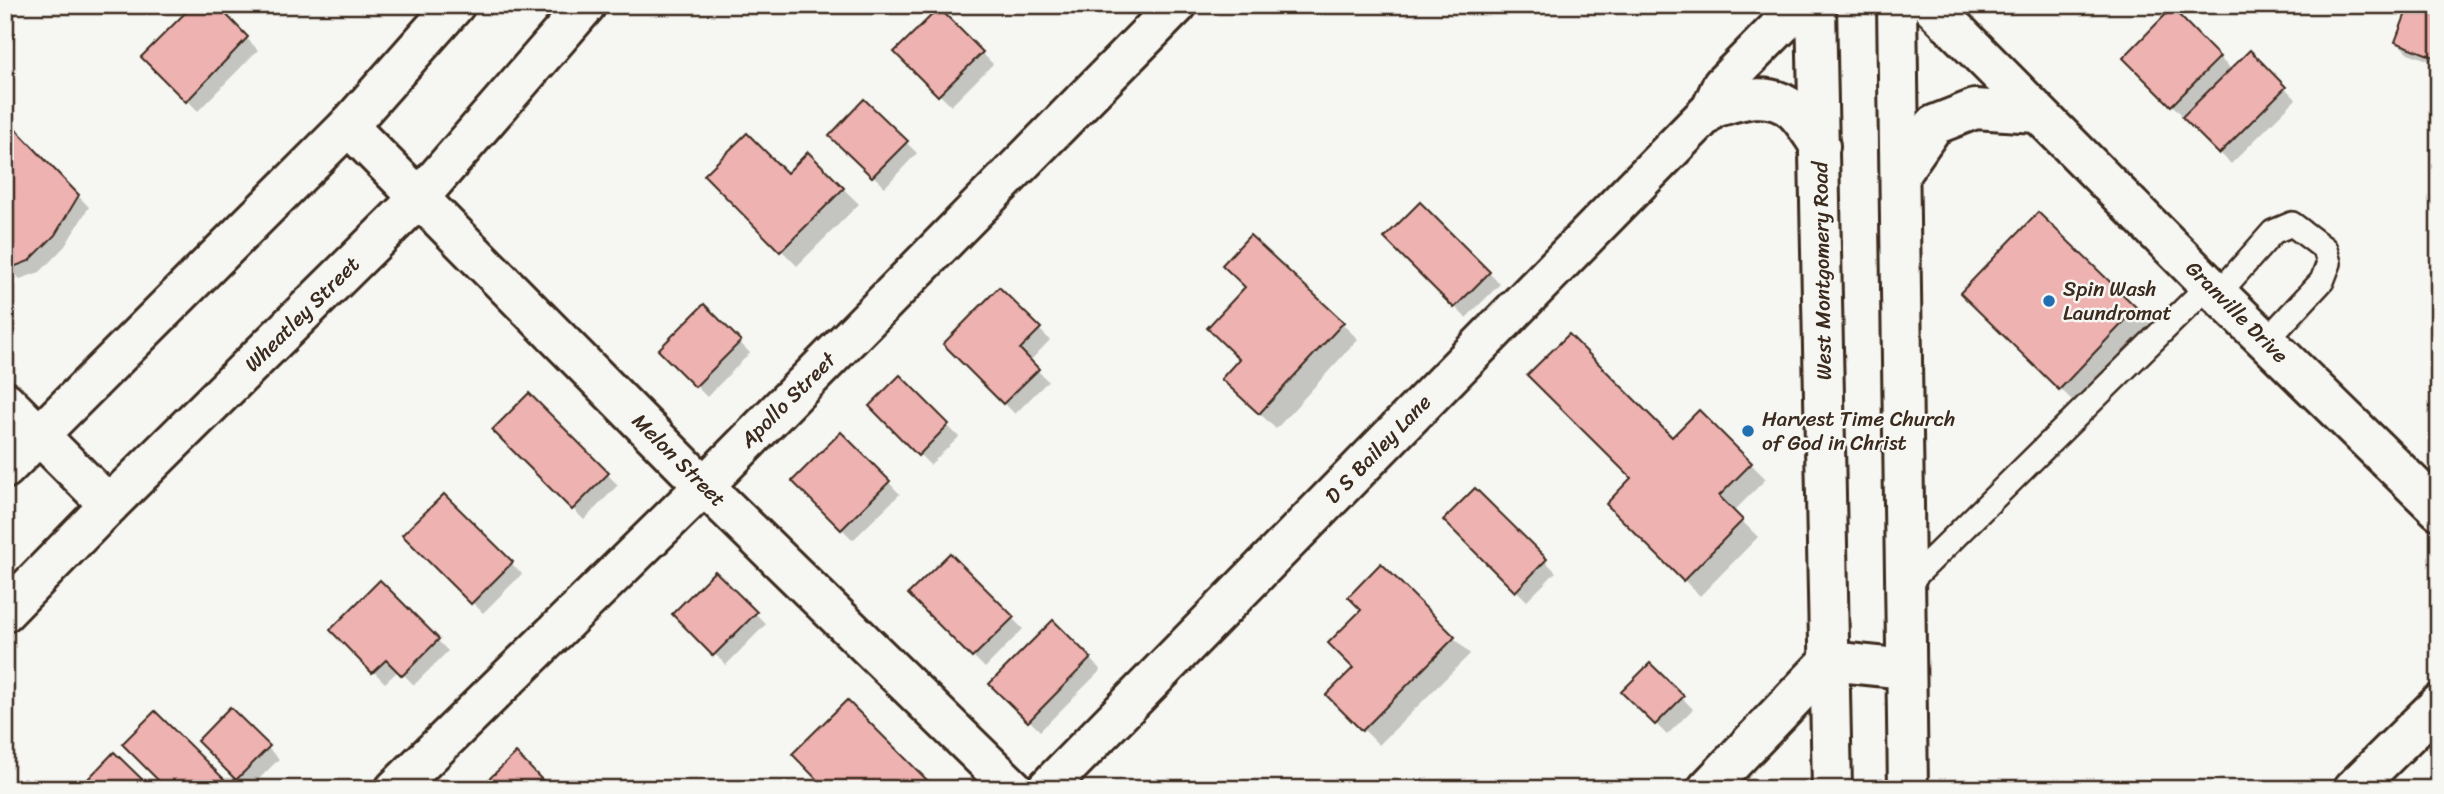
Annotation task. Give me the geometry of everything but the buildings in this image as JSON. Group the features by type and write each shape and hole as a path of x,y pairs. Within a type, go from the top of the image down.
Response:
{"street":[{"path":"5,469 348,126 455,5"},
{"name":"Wheatley Street","path":"5,612 109,505 419,198 586,5"},
{"name":"Apollo Street","path":"394,789 704,486 1177,5"},
{"name":"D S Bailey Lane","path":"1046,789 1711,110 1722,85 1801,5"},
{"name":"West Montgomery Road","path":"1816,5 1832,789"},
{"path":"1897,5 1908,789"},
{"name":"Granville Drive","path":"1931,5 2213,290 2439,510"},
{"name":"D S Bailey Lane","path":"1711,110 1744,98 1777,100 1796,112 1820,146"},
{"path":"1900,174 1934,125 1975,109 2036,113"},
{"name":"Melon Street","path":"348,126 704,486 1014,789"},
{"path":"5,401 109,505"},
{"path":"1707,789 1829,661 1906,669"},
{"path":"2353,789 2439,704"}],"lane":[{"path":"1906,585 2273,232 2292,224 2325,249 2329,263 2322,281 2266,341"}],"place":[{"name":"Spin Wash Laundromat","path":"2049,301"},
{"name":"Harvest Time Church of God in Christ","path":"1748,431"}]}
